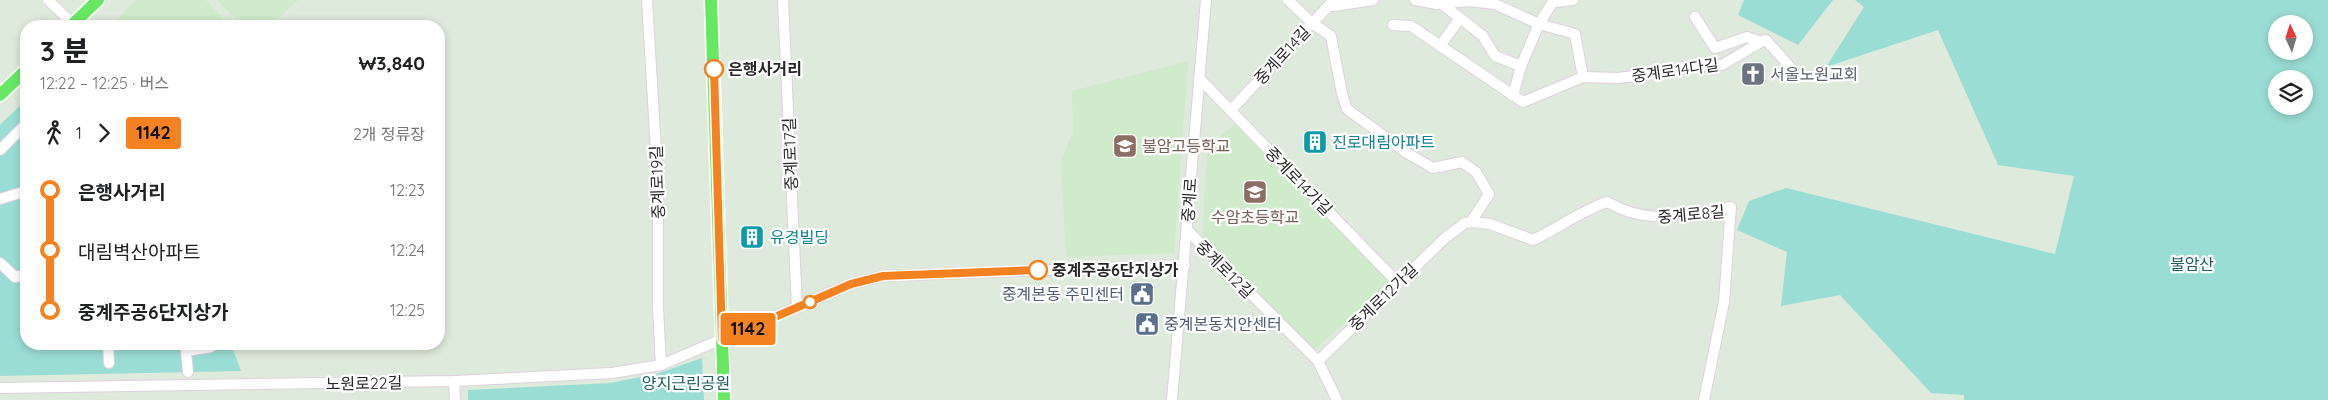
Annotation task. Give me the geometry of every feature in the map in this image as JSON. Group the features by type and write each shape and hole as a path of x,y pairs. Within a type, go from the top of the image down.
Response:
{"main road":[{"path":"77,20 98,0"},
{"path":"711,0 724,400"},
{"path":"0,95 20,76"}],"street":[{"path":"48,0 67,20"},
{"name":"중계로19길","path":"646,0 658,186 658,307 661,365"},
{"name":"중계로17길","path":"783,0 796,308"},
{"name":"중계로","path":"1172,400 1185,265 1206,0"},
{"path":"1288,0 1312,23 1331,36 1342,94 1347,109 1407,153 1433,168 1462,162 1476,172 1489,194 1471,222"},
{"path":"1332,2 1334,6 1373,0"},
{"path":"1415,0 1442,4 1469,1 1497,2 1539,24 1575,34 1583,77"},
{"path":"1393,25 1411,26 1513,96 1521,66 1539,24 1554,1 1573,0"},
{"name":"중계로14길","path":"1231,110 1332,2"},
{"path":"1442,4 1483,36 1495,56 1521,66"},
{"name":"중계로14다길","path":"1695,17 1715,48 1747,37 1761,42"},
{"path":"1440,46 1460,18"},
{"path":"1761,42 1766,40 1792,69"},
{"name":"중계로14다길","path":"1513,96 1523,102 1583,77 1617,78 1671,72 1682,67 1722,65 1761,42"},
{"name":"중계로14가길","path":"1199,78 1398,284"},
{"path":"0,150 20,130"},
{"path":"0,199 20,193"},
{"name":"중계로8길","path":"1471,222 1490,224 1533,240 1590,208 1607,202 1624,212 1640,217 1660,218 1732,207 1724,302 1704,400"},
{"name":"중계로12가길","path":"1318,361 1449,234 1465,223 1471,222"},
{"name":"중계로12길","path":"1187,230 1318,361 1337,400"},
{"path":"0,264 15,277 20,277"},
{"name":"노원로22길","path":"0,388 454,382 603,373 661,365 851,284 883,276 1185,265"},
{"path":"109,350 110,363"},
{"path":"186,350 188,372"},
{"path":"454,382 455,400"}],"shaded area":[{"path":"136,0 206,0 224,20 117,20"},
{"path":"218,0 298,0 276,20 236,20"},
{"name":"불암고등학교","path":"1188,61 1174,253 1066,257 1061,160 1073,132 1072,91"},
{"name":"수암초등학교","path":"1239,121 1392,282 1314,350 1276,316 1202,237 1208,146"}],"green space":[{"path":"1744,0 1833,0 1798,45 1738,15"},
{"name":"불암산","path":"1855,0 2328,0 2328,400 1964,400 1964,395 1931,393 1840,295 1781,306 1787,252 1737,230 1749,201 1786,188 2055,254 2074,176 1998,165 1938,30 1826,67 1864,7"},
{"path":"20,106 20,350 233,350 241,371 0,376 0,125"},
{"name":"양지근린공원","path":"702,358 704,400 468,400 468,390 610,383 656,374"}],"bus line":[{"name":"1142","path":"714,69 722,340 851,284 883,276 1038,270"}],"place":[{"name":"은행사거리","path":"714,69"},
{"name":"서울노원교회","path":"1753,74"},
{"name":"진로대림아파트","path":"1315,142"},
{"name":"불암고등학교","path":"1125,146"},
{"name":"수암초등학교","path":"1255,192"},
{"name":"유경빌딩","path":"752,237"},
{"name":"중계주공6단지상가","path":"1038,270"},
{"name":"중계본동 주민센터","path":"1142,294"},
{"name":"중계본동치안센터","path":"1147,324"}]}
